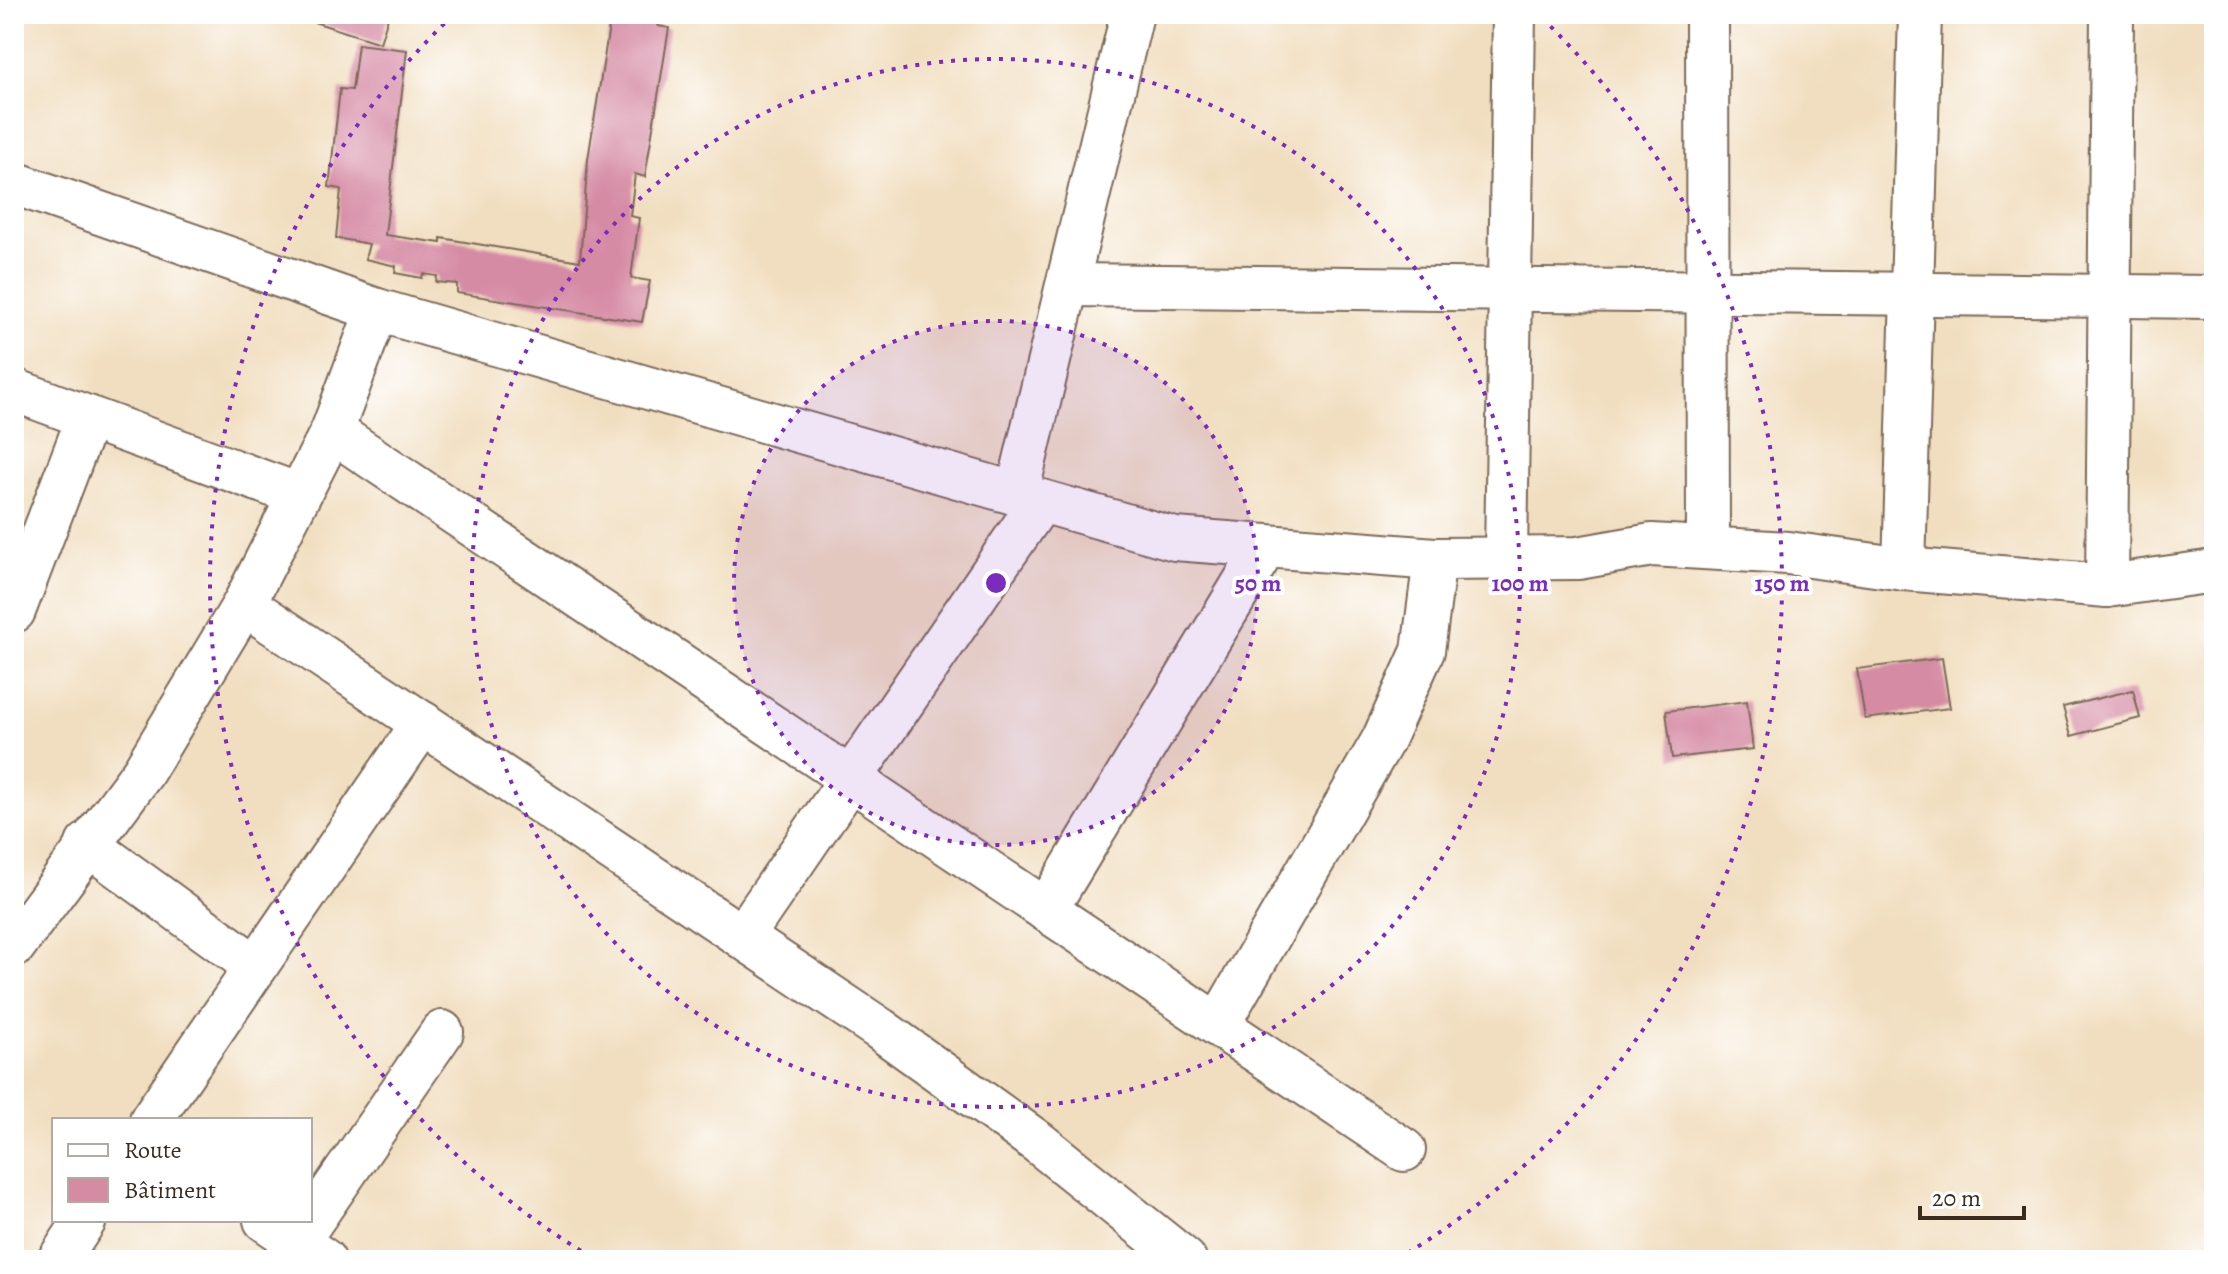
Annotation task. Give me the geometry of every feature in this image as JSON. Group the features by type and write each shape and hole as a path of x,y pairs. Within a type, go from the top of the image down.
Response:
{"street":[{"path":"742,937 851,779 1029,498 1068,285 1132,14"},
{"path":"1506,558 1514,14"},
{"path":"1707,14 1708,548"},
{"path":"1904,569 1920,14"},
{"path":"2107,586 2112,14"},
{"path":"14,183 377,310 1175,539 1435,559 1578,558 1652,545 1788,553 1904,569 2107,586 2214,571"},
{"path":"1068,285 2214,297"},
{"path":"14,946 143,772 244,604 332,431 377,310"},
{"path":"14,390 299,495"},
{"path":"14,611 88,417"},
{"path":"332,431 1404,1150"},
{"path":"1046,910 1266,546"},
{"path":"1218,1025 1383,740 1423,651 1435,559"},
{"path":"244,604 880,1029 1039,1143 1185,1260"},
{"path":"152,1118 423,723"},
{"path":"87,844 256,967"},
{"path":"312,1219 442,1032"},
{"path":"59,1260 84,1222"},
{"path":"293,1246 310,1222"}],"building":[{"path":"313,14 389,14 380,43 311,21"},
{"path":"611,14 659,14 658,26 669,28 645,177 635,174 630,216 639,218 631,278 650,281 642,322 457,293 457,284 436,282 437,276 423,274 422,278 395,273 396,266 365,259 369,244 336,238 341,189 329,187 340,89 352,90 358,44 407,50 385,235 441,243 441,238 580,261 588,159"},
{"path":"1942,658 1950,708 1865,719 1857,669"},
{"path":"2133,690 2140,718 2071,736 2063,707"},
{"path":"1747,701 1753,749 1672,758 1666,711"}]}
